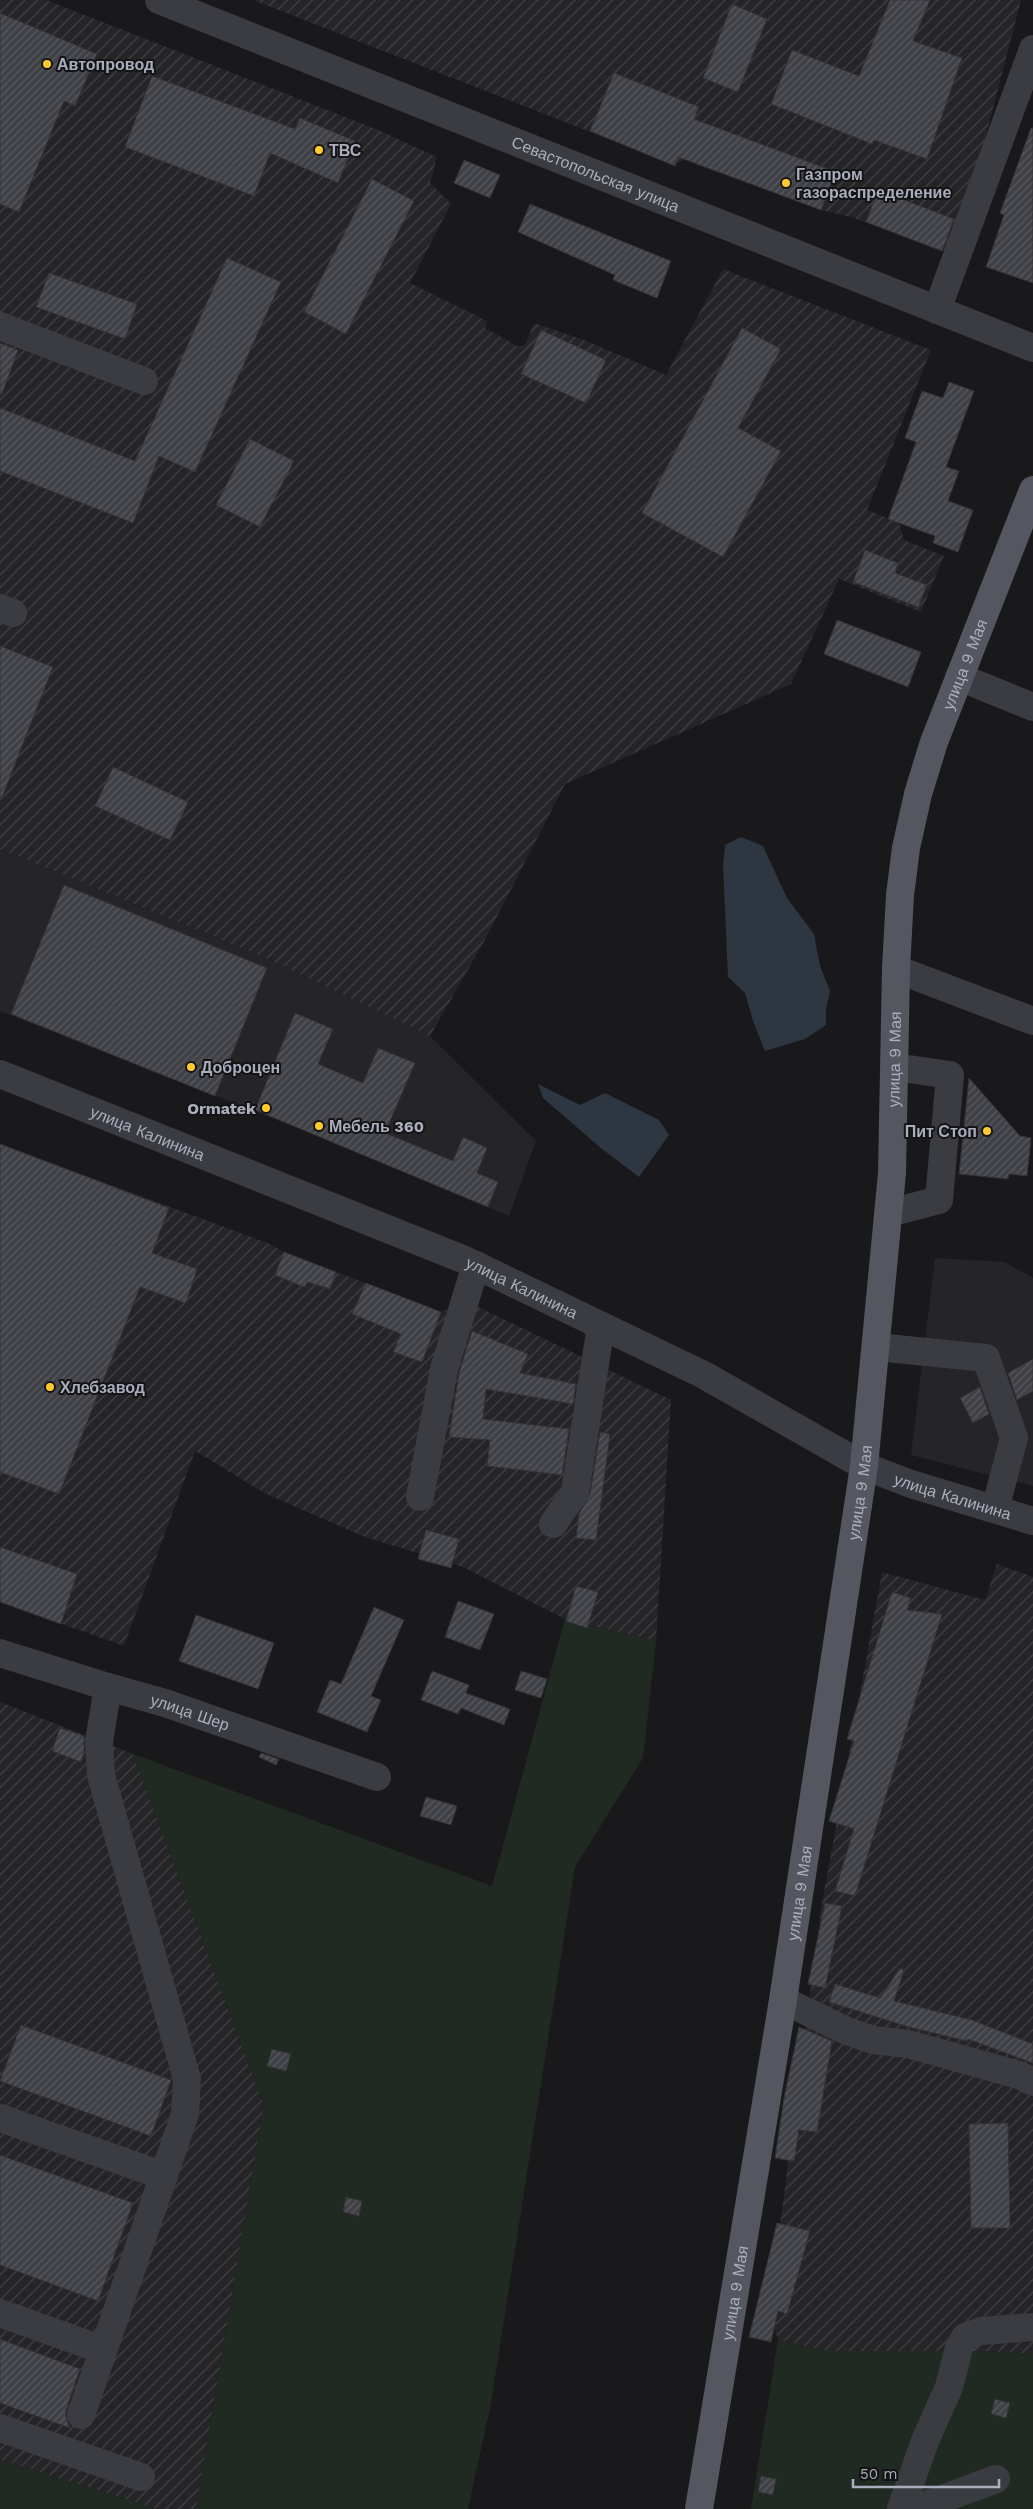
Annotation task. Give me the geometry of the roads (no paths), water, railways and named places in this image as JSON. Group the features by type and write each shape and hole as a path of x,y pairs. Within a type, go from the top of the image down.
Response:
{"main road":[{"name":"улица 9 Мая","path":"699,2509 782,2000 864,1466 889,1213 895,1067 896,969 900,895 906,848 918,794 959,677 1033,490"}],"street":[{"name":"Севастопольская улица","path":"159,0 1033,348"},
{"path":"937,310 1033,49"},
{"path":"0,326 144,381"},
{"path":"959,677 1033,707"},
{"path":"896,969 1033,1022"},
{"path":"889,1213 939,1200 950,1075 895,1067"},
{"name":"улица Калинина","path":"0,1074 476,1265 704,1375 864,1466 911,1484 1033,1520"},
{"path":"420,1497 444,1369 476,1265"},
{"path":"553,1524 575,1492 601,1326"},
{"path":"877,1347 986,1358 1014,1438 995,1509"},
{"name":"улица Шер","path":"0,1652 108,1687 165,1703 377,1777"},
{"path":"81,2415 185,2114 187,2079 101,1775 99,1741 108,1687"},
{"path":"782,2000 847,2031 873,2040 908,2044 1019,2075 1033,2082"},
{"path":"0,2118 164,2176"},
{"path":"0,2313 103,2350"},
{"path":"901,2509 925,2441 950,2388 959,2348 965,2338 981,2331 1033,2326"},
{"path":"0,2428 142,2477"},
{"path":"915,2509 996,2479"}],"water":[{"path":"741,837 763,846 787,898 814,934 820,966 830,991 826,1010 826,1025 805,1039 765,1051 753,1021 745,993 728,977 723,866 725,845"},
{"path":"538,1084 580,1105 605,1093 659,1120 669,1135 639,1177 602,1149 543,1098"}],"place":[{"name":"Автопровод","path":"47,64"},
{"name":"ТВС","path":"319,150"},
{"name":"Газпром газораспределение","path":"786,183"},
{"name":"Доброцен","path":"191,1067"},
{"name":"Ormatek","path":"266,1108"},
{"name":"Мебель 360","path":"319,1126"},
{"name":"Пит Стоп","path":"987,1131"},
{"name":"Хлебзавод","path":"50,1387"}]}
